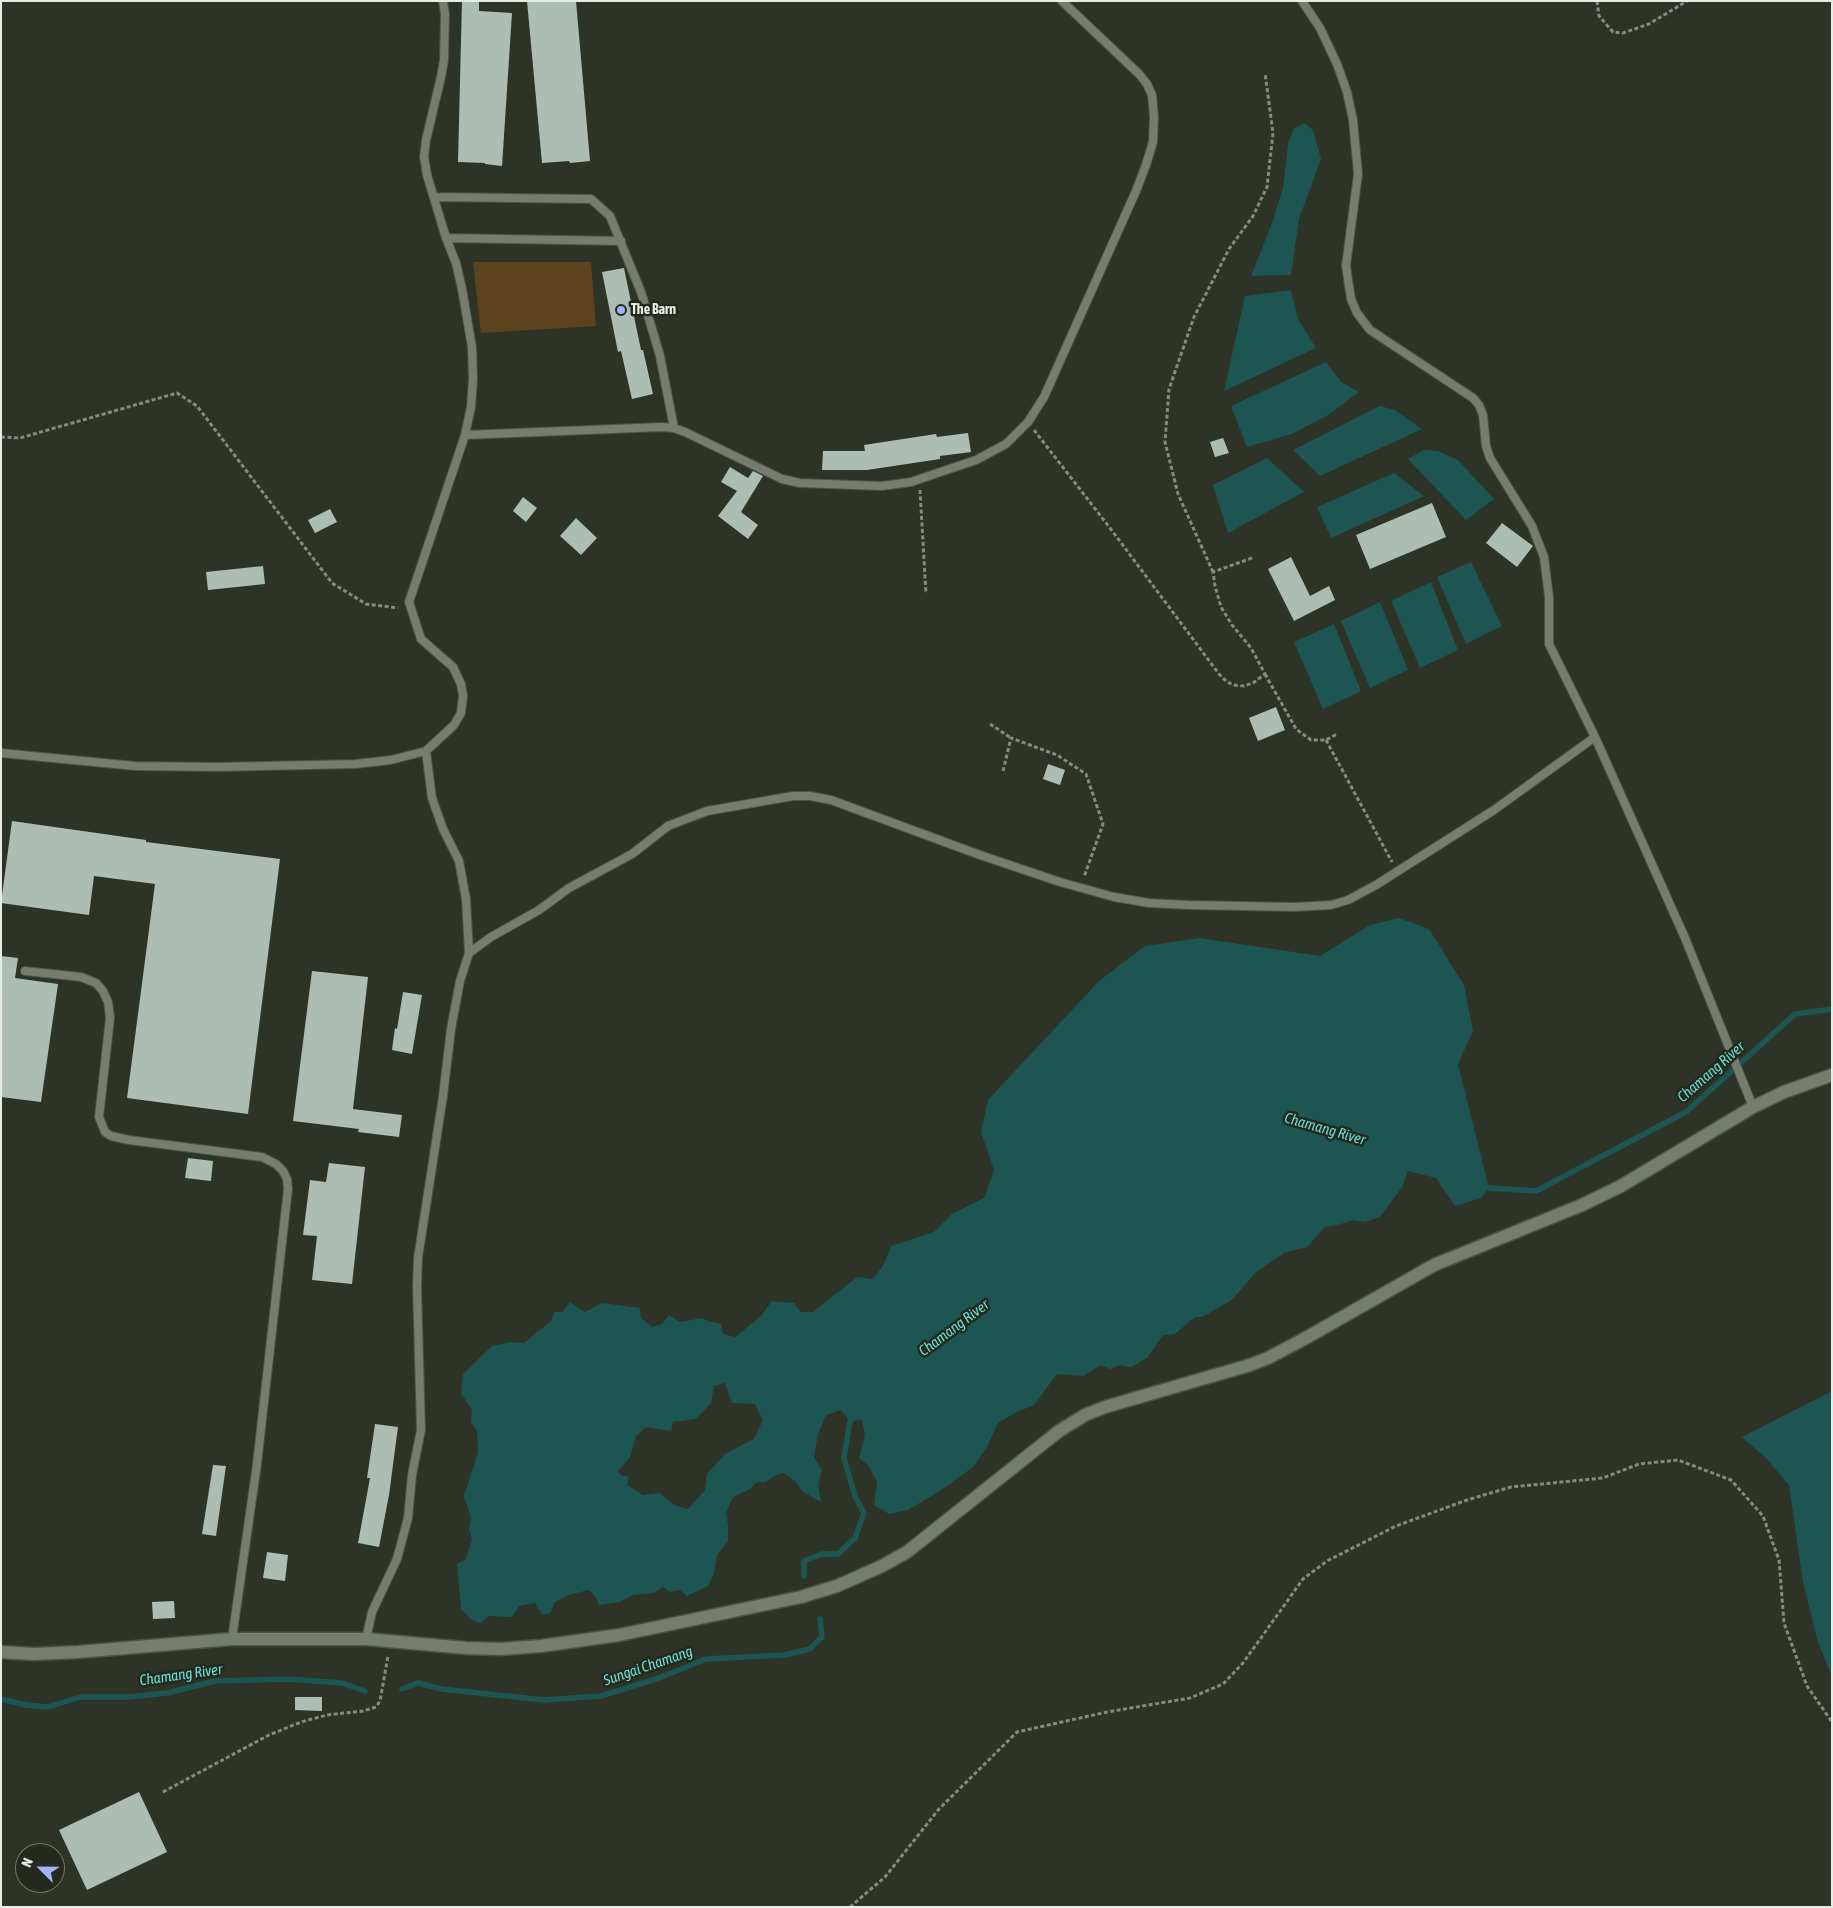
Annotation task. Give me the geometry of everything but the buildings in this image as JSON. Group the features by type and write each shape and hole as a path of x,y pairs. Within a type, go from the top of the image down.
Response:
{"street":[{"path":"1,1652 34,1654 78,1652 232,1639 366,1639 466,1648 502,1648 573,1643 619,1636 782,1601 837,1586 882,1566 907,1552 1059,1431 1086,1415 1105,1407 1250,1365 1268,1358 1434,1265 1582,1205 1621,1186 1753,1107 1784,1092 1832,1075"}],"lane":[{"path":"1,753 135,766 217,767 355,764 391,760 426,751 454,725 461,713 463,696 461,684 453,667 421,639 409,602 465,435 471,407 472,347 456,263 446,238 427,175 424,157 444,60 445,14 443,1"},
{"path":"465,435 674,428 782,479 800,483 882,486 898,485 919,480 976,460 1011,439 1028,422 1044,397 1136,191 1152,142 1154,118 1152,95 1147,84 1139,74 1062,1"},
{"path":"1302,1 1320,28 1337,64 1354,120 1358,174 1346,266 1351,299 1357,313 1370,330 1473,398 1479,405 1490,458 1532,526 1544,557 1549,597 1549,644 1595,737 1685,938 1753,1107"},
{"path":"434,197 591,199 610,216 641,292 660,356 674,428"},
{"path":"446,238 621,241"},
{"path":"469,953 491,937 539,910 569,888 632,854 668,826 707,810 793,796 824,799 855,808 980,856 1114,897 1149,903 1188,905 1317,907 1331,905 1348,900 1494,810 1595,737"},
{"path":"366,1639 372,1612 397,1559 408,1518 412,1475 421,1430 417,1287 418,1258 453,1020 460,981 469,953 466,899 459,861 443,829 432,798 426,751"},
{"path":"26,971 81,977 96,984 103,991 108,1002 110,1018 99,1117 105,1132 112,1136 129,1140 262,1157 276,1164 283,1171 287,1180 287,1199 257,1464 232,1639"}],"path":[{"path":"1597,1 1598,16 1613,32 1623,33 1649,24 1687,1"},
{"path":"1265,73 1273,133 1267,187 1253,216 1229,249 1194,317 1169,389 1165,442 1178,494 1213,572 1221,606 1232,626 1251,648 1296,729 1311,740 1326,740 1337,734"},
{"path":"1,438 20,438 176,393 197,406 332,583 366,604 411,610"},
{"path":"1028,422 1223,678 1234,685 1244,686 1253,683 1266,674"},
{"path":"919,480 926,594"},
{"path":"1213,572 1252,558"},
{"path":"990,724 1011,738 1057,755 1086,774 1103,824 1080,888"},
{"path":"1004,771 1011,738"},
{"path":"1326,740 1397,871"},
{"path":"850,1907 885,1877 939,1809 1017,1732 1107,1712 1190,1698 1223,1684 1243,1663 1303,1579 1327,1561 1396,1526 1467,1500 1511,1487 1604,1478 1639,1464 1678,1460 1731,1480 1763,1516 1779,1560 1784,1623 1807,1686 1832,1722"},
{"path":"163,1792 269,1735 302,1722 327,1715 363,1711 376,1707 383,1690 390,1640"}],"shaded area":[{"path":"473,262 591,262 596,326 481,333"}],"water":[{"path":"1304,123 1313,130 1321,159 1299,219 1291,275 1251,276 1271,226 1283,188 1288,144 1294,128"},
{"path":"1291,290 1298,319 1316,348 1224,391 1245,296"},
{"path":"1326,362 1341,382 1359,392 1328,415 1292,434 1247,447 1231,406"},
{"path":"1380,406 1395,410 1422,429 1320,476 1293,450"},
{"path":"1424,450 1438,451 1458,460 1494,499 1466,520 1408,459"},
{"path":"1267,458 1304,492 1228,533 1213,485"},
{"path":"1394,473 1424,496 1331,538 1317,507"},
{"path":"1471,562 1502,626 1466,644 1437,577"},
{"path":"1431,582 1458,650 1420,668 1391,601"},
{"path":"1380,602 1408,670 1370,688 1341,621"},
{"path":"1334,624 1361,691 1323,709 1294,642"},
{"path":"1399,918 1429,929 1464,985 1473,1031 1458,1064 1489,1188 1481,1198 1455,1206 1436,1178 1408,1171 1402,1187 1380,1217 1365,1222 1353,1220 1325,1227 1307,1247 1284,1253 1256,1272 1232,1300 1202,1317 1195,1317 1175,1334 1163,1335 1148,1357 1131,1367 1120,1365 1110,1369 1101,1365 1083,1376 1057,1374 1034,1405 998,1423 987,1447 973,1467 940,1491 908,1510 889,1514 874,1505 877,1482 868,1465 859,1458 865,1435 862,1420 850,1421 841,1410 826,1415 818,1434 814,1457 822,1470 818,1485 821,1502 802,1491 795,1481 783,1473 774,1476 766,1482 757,1482 750,1489 733,1497 726,1513 728,1541 717,1555 714,1574 708,1586 687,1596 680,1590 670,1592 663,1587 653,1593 633,1595 620,1602 599,1605 596,1597 589,1590 568,1595 555,1602 550,1613 542,1615 535,1603 519,1606 512,1617 488,1616 481,1623 472,1620 461,1609 457,1564 466,1559 472,1539 469,1529 471,1518 464,1496 478,1452 477,1431 471,1422 472,1410 461,1393 463,1374 492,1346 511,1342 524,1343 551,1321 554,1312 562,1312 570,1302 585,1312 602,1303 640,1308 641,1318 652,1327 662,1324 669,1315 680,1322 702,1318 721,1324 723,1334 735,1337 761,1316 772,1301 794,1303 801,1312 813,1312 857,1277 873,1279 884,1264 891,1246 934,1232 952,1214 984,1198 994,1170 981,1132 988,1100 1099,981 1145,946 1199,938 1320,956 1370,925","holes":["725,1383 732,1403 755,1404 763,1420 754,1439 725,1454 707,1474 705,1490 688,1509 674,1505 660,1493 643,1495 627,1485 629,1477 621,1475 618,1471 630,1457 636,1436 646,1427 671,1431 673,1422 696,1419 711,1403 714,1386"]},
{"path":"1832,1391 1832,1677 1817,1639 1803,1582 1789,1485 1766,1458 1742,1437"}],"waterway":[{"name":"Chamang River","path":"1481,1186 1536,1191 1686,1112 1795,1014 1832,1009"},
{"name":"Sungai Chamang","path":"804,1576 804,1561 822,1554 838,1554 855,1538 864,1513 855,1496 844,1458 850,1421 856,1416"},
{"name":"Sungai Chamang","path":"402,1689 418,1683 442,1689 544,1700 601,1696 659,1678 706,1659 784,1655 810,1649 822,1637 820,1619"},
{"name":"Chamang River","path":"1,1699 26,1705 48,1707 80,1697 128,1697 167,1693 215,1681 289,1679 342,1683 365,1691"}],"place":[{"name":"The Barn","path":"621,310"}]}
